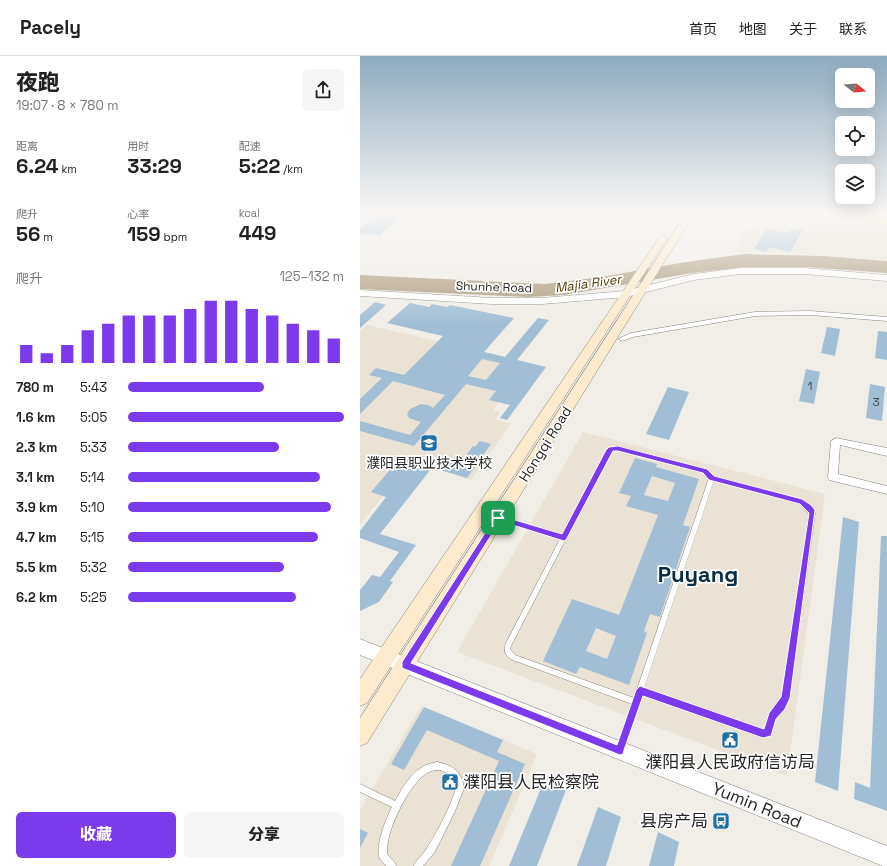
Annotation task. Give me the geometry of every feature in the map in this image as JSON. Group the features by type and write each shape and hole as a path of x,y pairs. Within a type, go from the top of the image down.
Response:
{"main road":[{"name":"Hongqi Road","path":"637,288 644,268 656,250"},
{"name":"Hongqi Road","path":"360,696 572,388 637,288 657,265 667,250"},
{"name":"Hongqi Road","path":"360,736 498,518 572,388"}],"street":[{"name":"Shunhe Road","path":"360,293 520,301 566,300 720,272 757,270 804,271 887,278"},
{"path":"622,339 631,335 756,314 810,312 887,319"},
{"path":"887,452 836,441 833,477 887,490"},
{"name":"Yumin Road","path":"360,646 887,857"}],"lane":[{"path":"636,702 513,657 507,650 508,645 608,452 612,449 618,448 705,471 712,478 802,502 812,512 786,698 782,706 772,716 767,732 763,733 640,690"},
{"path":"620,750 712,478"},
{"path":"498,518 564,538"},
{"path":"392,866 383,856 383,850 386,830 397,806 412,780 424,770 433,767 445,768 456,776 460,786 457,797 431,850 418,866"},
{"path":"360,788 397,806"}],"shaded area":[{"path":"736,250 887,250 887,260 784,253 735,253"},
{"name":"濮阳县职业技术学校","path":"367,325 528,362 493,410 500,412 495,419 511,424 471,480 412,462 360,524 360,331"},
{"path":"583,432 825,494 787,776 457,652"},
{"name":"濮阳县人民检察院","path":"421,706 537,754 489,866 360,866 360,810"}],"water":[{"name":"Majia River","path":"744,254 824,256 887,261 887,273 806,267 744,267 692,273 564,295 528,297 360,289 360,275 544,284 601,277 686,262"}],"building":[{"path":"757,250 767,250 766,252"},
{"path":"781,250 791,250 790,252"},
{"path":"375,302 386,305 360,328 360,315"},
{"path":"410,303 429,307 432,304 447,307 450,305 514,318 484,352 505,357 538,318 549,320 517,360 546,367 507,420 500,418 510,405 489,400 496,391 466,384 414,446 360,431 360,421 410,435 421,422 409,418 407,414 410,409 421,404 428,405 433,408 445,395 393,381 360,414 360,399 382,378 369,375 376,368 404,375 443,336 387,323","holes":["482,359 500,363 486,380 468,376"]},
{"path":"827,327 840,329 835,356 821,353"},
{"path":"878,331 887,332 887,360 875,358"},
{"path":"806,369 820,372 814,404 799,401"},
{"path":"870,384 885,387 882,421 866,418"},
{"path":"668,387 689,392 669,440 646,434"},
{"path":"480,441 491,444 467,478 434,468 441,459 459,465 473,446 475,447"},
{"path":"400,458 431,469 380,534 416,545 390,581 393,582 379,602 360,611 360,590 372,575 380,577 399,552 360,538 360,531 386,497 371,492"},
{"path":"635,458 657,464 656,467 699,479 683,525 690,527 660,617 650,614 644,631 647,633 629,685 580,667 576,674 543,661 572,599 619,615 658,515 626,506 631,496 619,493","holes":["652,476 675,483 668,501 644,495","596,628 616,636 607,659 586,651"]},
{"path":"843,517 859,522 838,791 815,782"},
{"path":"881,536 887,536 887,811 854,799 855,782 870,788"},
{"path":"424,707 503,740 497,752 525,764 480,866 451,866 499,761 427,730 404,770 391,764"},
{"path":"544,781 566,790 537,866 509,866"},
{"path":"598,807 621,817 606,866 577,866"},
{"path":"360,829 368,833 360,848"},
{"path":"658,832 679,842 674,866 649,866"}],"place":[{"name":"濮阳县职业技术学校","path":"429,443"},
{"name":"濮阳县人民政府信访局","path":"730,740"},
{"name":"濮阳县人民检察院","path":"450,782"},
{"name":"县房产局","path":"721,821"}],"district":[{"name":"Puyang","path":"698,574"}],"route":[{"path":"618,448 705,471 712,478 802,502 809,507 812,512 786,698 782,706 772,716 767,732 763,733 640,690 620,750 405,665 498,518 564,538 608,452 612,449 618,448"}]}
